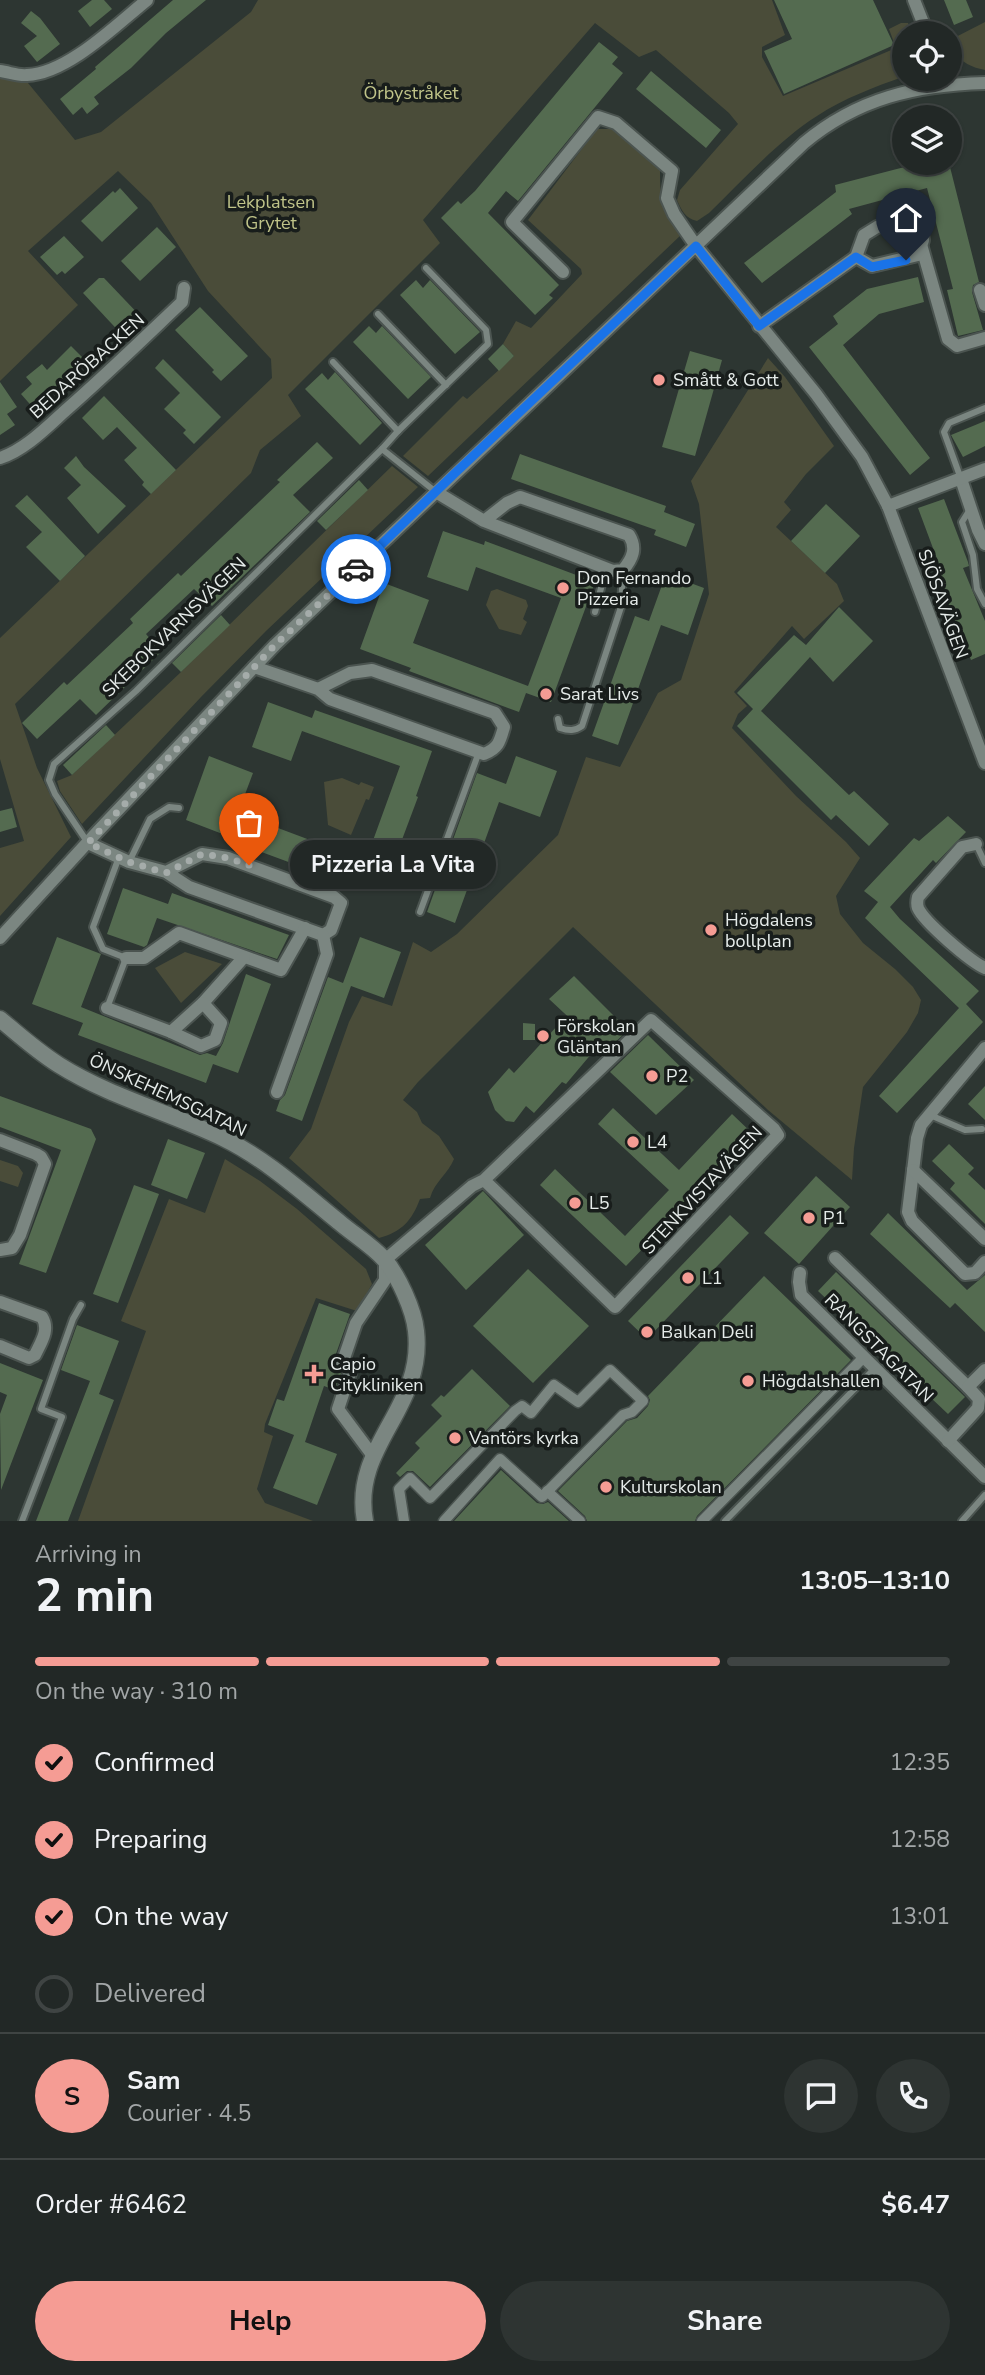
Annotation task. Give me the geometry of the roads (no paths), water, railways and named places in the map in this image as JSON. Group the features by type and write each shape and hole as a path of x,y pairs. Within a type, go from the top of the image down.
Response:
{"street":[{"path":"0,71 25,76 67,63 147,0"},
{"path":"914,0 922,21"},
{"path":"962,82 985,83"},
{"path":"0,938 254,667 820,130 861,105 912,91"},
{"path":"564,272 512,222 598,117 616,123 672,171 667,198 674,214 696,246"},
{"path":"759,326 856,257 864,235 877,227 904,218 915,221 921,230 922,248 948,339 957,346 985,338"},
{"name":"SJÖSAVÄGEN","path":"696,246 816,394 862,457 888,506 928,617 984,755"},
{"path":"856,257 872,267 906,260 918,255 922,248"},
{"name":"BEDARÖBACKEN","path":"0,458 43,431 85,394 183,302 184,288"},
{"path":"980,289 985,305"},
{"path":"888,506 985,469"},
{"path":"961,479 976,511 985,544"},
{"path":"436,492 484,522 613,571 624,570 635,544 629,535 520,498 508,503 484,522"},
{"path":"254,667 318,689 330,699 484,754 494,750 500,742 504,726 495,713 373,670 350,673 318,689"},
{"path":"88,843 124,860 166,873 189,887 323,934 331,930 340,910 341,903 334,897 228,858 202,854 166,873"},
{"path":"976,844 962,847 918,897 917,907 925,918 985,968"},
{"path":"126,958 144,958 179,933 281,970 305,928"},
{"path":"277,1092 327,954 323,934"},
{"path":"171,1032 203,1003 244,957"},
{"path":"107,1008 201,1046 215,1040 221,1023 203,1003"},
{"name":"ÖNSKEHEMSGATAN","path":"0,1019 58,1065 138,1104 226,1139 251,1154 287,1179 385,1260 411,1311 416,1329 417,1352 414,1375 407,1393 373,1456 365,1477 365,1521"},
{"name":"STENKVISTAVÄGEN","path":"651,1020 778,1135 615,1307 484,1180 651,1020"},
{"path":"985,1048 921,1125 916,1138 908,1212 912,1221 965,1274 975,1273 985,1262"},
{"path":"0,1140 36,1154 45,1164 20,1234 12,1248 1,1252"},
{"path":"913,1170 985,1238"},
{"path":"373,1456 338,1409 352,1367 342,1364 356,1323 385,1280 385,1260 472,1186 484,1180"},
{"name":"RANGSTAGATAN","path":"835,1258 968,1387"},
{"name":"RANGSTAGATAN","path":"800,1273 801,1295 985,1477"},
{"path":"0,1302 42,1317 46,1324 45,1334 35,1355 29,1358 0,1346"},
{"path":"704,1520 863,1358"},
{"path":"404,1521 399,1489 410,1478 430,1498 522,1406 531,1413 554,1385 578,1402 610,1370 643,1401 632,1412 623,1415 542,1497 500,1459 444,1521"},
{"path":"948,1441 978,1408 979,1399 968,1387 985,1370"},
{"path":"547,1491 580,1521"}],"lane":[{"name":"SKEBOKVARNSVÄGEN","path":"88,843 55,794 49,780 54,764 136,691 488,344 486,330 426,268"},
{"path":"378,314 446,385"},
{"path":"333,362 398,431"},
{"path":"961,479 944,432 949,423 985,408"},
{"path":"382,449 436,492"},
{"path":"976,511 962,522 973,555 977,589 985,604"},
{"path":"595,612 607,568"},
{"path":"558,719 561,728 568,731 582,726 621,607 624,570"},
{"path":"420,912 480,752"},
{"path":"107,1008 126,958 103,949 93,927 124,860 150,819 169,807 179,808"},
{"path":"976,844 985,863"},
{"path":"929,1115 965,1129 982,1129"},
{"path":"22,1521 62,1417 41,1409 73,1319 81,1306"},
{"path":"725,1521 874,1369"},
{"path":"962,1521 985,1495"}],"place":[{"name":"Smått & Gott","path":"659,380"},
{"name":"Don Fernando Pizzeria","path":"563,588"},
{"name":"Sarat Livs","path":"546,694"},
{"name":"Pizzeria La Vita","path":"249,865"},
{"name":"Högdalens bollplan","path":"711,930"},
{"name":"Förskolan Gläntan","path":"543,1036"},
{"name":"P2","path":"652,1076"},
{"name":"L4","path":"633,1142"},
{"name":"L5","path":"575,1203"},
{"name":"P1","path":"809,1218"},
{"name":"L1","path":"688,1278"},
{"name":"Balkan Deli","path":"647,1332"},
{"name":"Capio Citykliniken","path":"314,1374"},
{"name":"Högdalshallen","path":"748,1381"},
{"name":"Vantörs kyrka","path":"455,1438"},
{"name":"Kulturskolan","path":"606,1487"}],"park label":[{"name":"Örbystråket","path":"411,93"},
{"name":"Lekplatsen Grytet","path":"271,212"}]}
